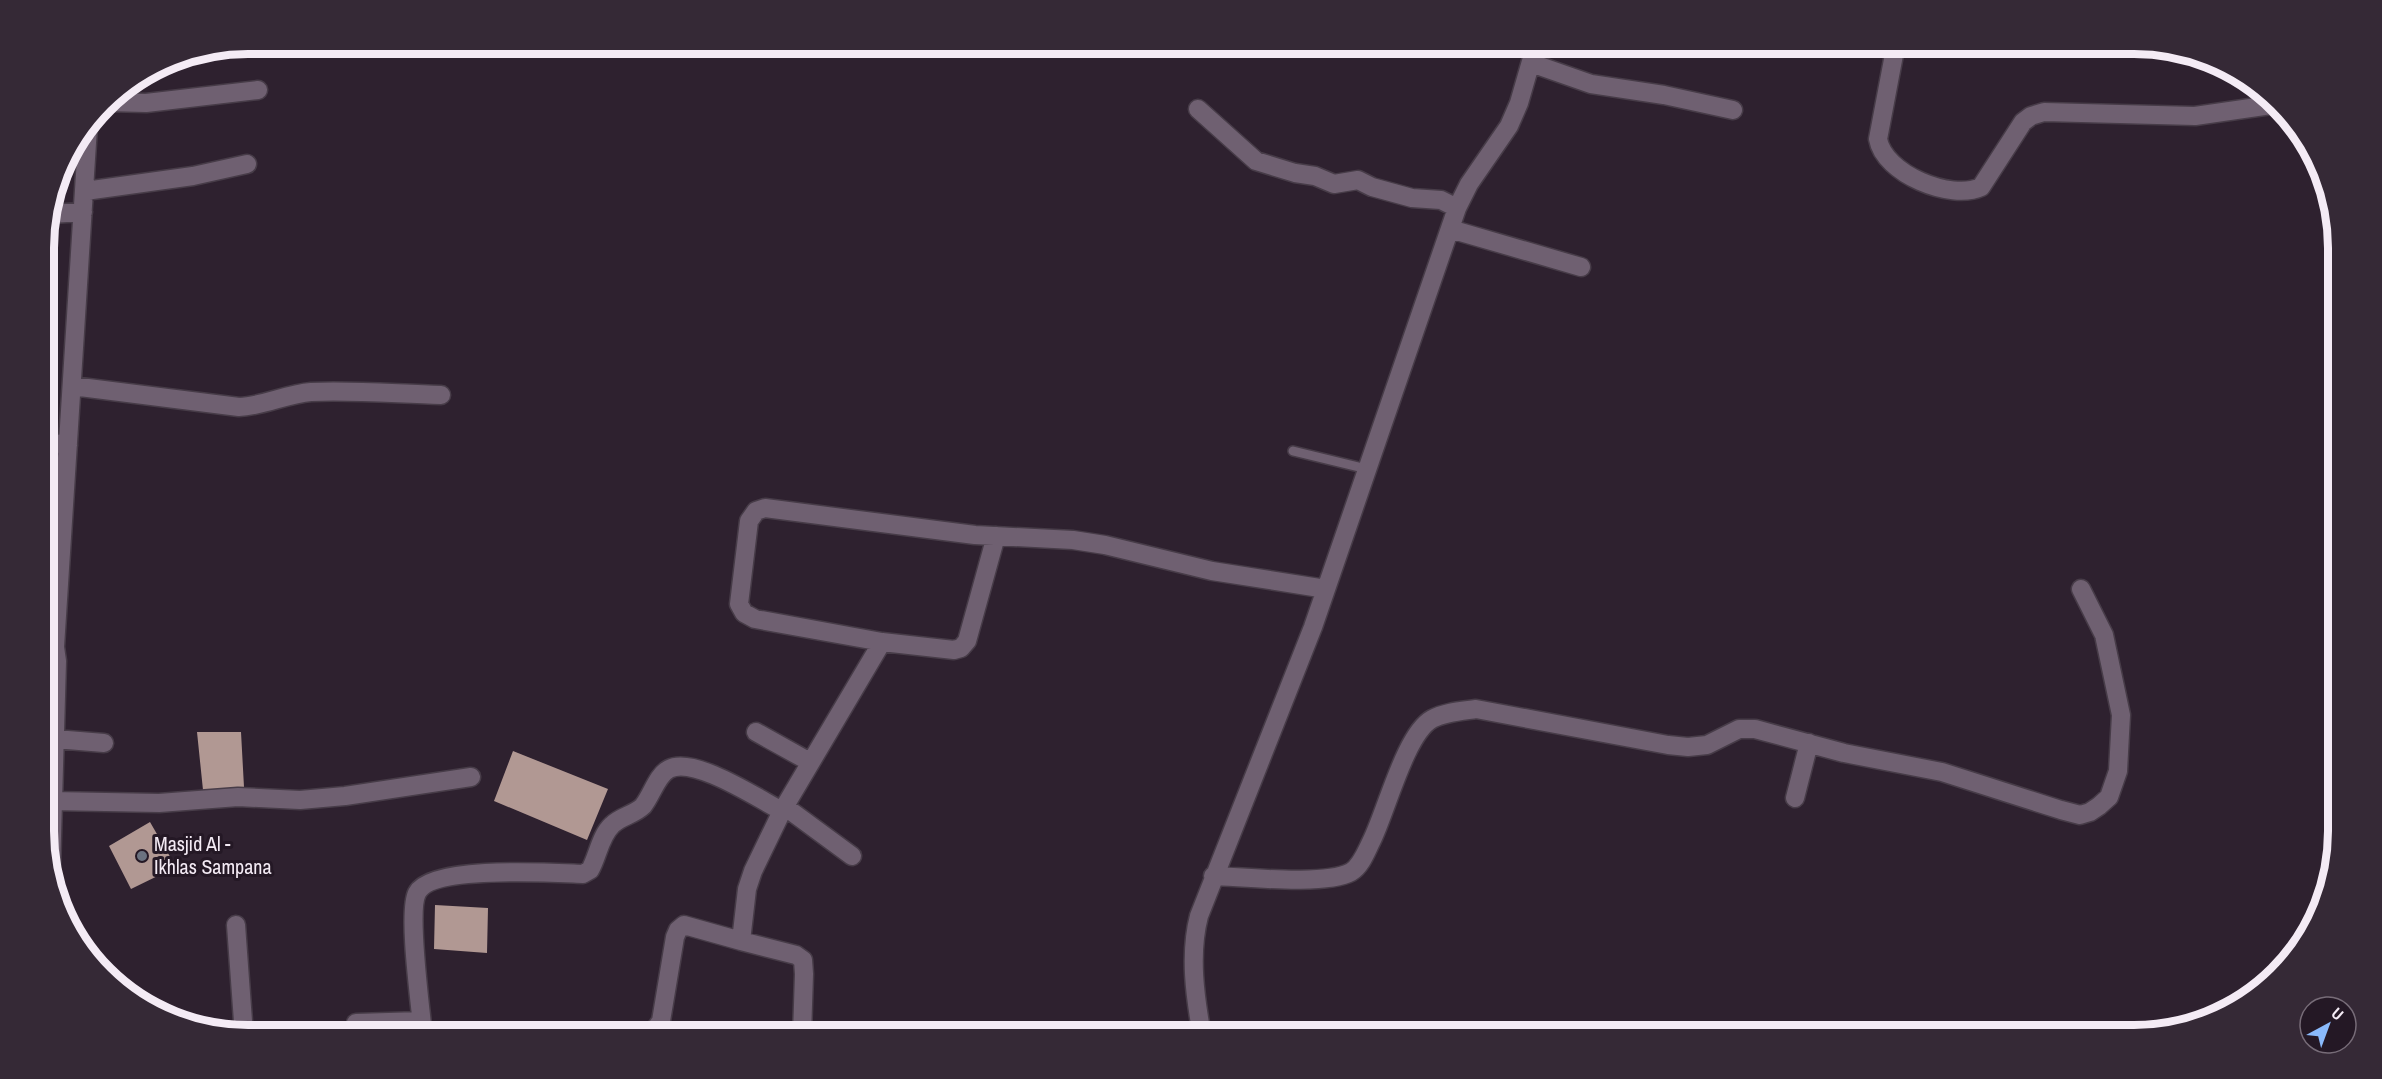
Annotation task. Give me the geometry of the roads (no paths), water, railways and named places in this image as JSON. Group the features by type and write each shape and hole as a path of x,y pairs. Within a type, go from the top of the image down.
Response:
{"street":[{"path":"1201,1025 1193,953 1198,916 1313,627 1457,208 1469,184 1509,126 1519,103 1533,54"},
{"path":"1894,54 1878,139 1880,149 1887,159 1899,169 1922,182 1960,191 1981,187 2023,122 2031,116 2044,112 2195,116 2265,106"},
{"path":"1531,63 1591,84 1664,95 1733,110"},
{"path":"120,102 146,103 258,90"},
{"path":"1198,109 1256,160 1295,173 1315,176 1334,184 1359,180 1372,187 1412,198 1441,200 1457,208"},
{"path":"54,602 68,445 87,139"},
{"path":"85,191 163,180 247,164"},
{"path":"58,214 83,212"},
{"path":"1450,229 1581,267"},
{"path":"72,386 239,407 257,405 283,396 312,392 441,395"},
{"path":"54,443 68,445"},
{"path":"996,536 967,641 961,648 954,650 882,642 755,619 744,613 739,604 749,521 756,511 765,508 996,536 1073,540 1105,545 1212,571 1326,589"},
{"path":"1214,876 1319,879 1352,871 1361,862 1375,835 1414,739 1424,724 1432,719 1476,709 1688,747 1707,745 1739,729 1755,729 1844,753 1942,772 2061,810 2080,814 2090,812 2109,797 2118,771 2121,715 2104,635 2081,589"},
{"path":"741,941 747,889 783,809 882,642"},
{"path":"54,655 57,661 54,739 104,743"},
{"path":"756,732 810,762"},
{"path":"1795,798 1809,743"},
{"path":"422,1025 414,938 415,903 421,887 457,876 480,873 509,871 583,874 591,870 603,838 611,826 638,811 667,770 679,765 692,766 706,771 783,809 852,856"},
{"path":"54,801 159,803 238,797 300,800 471,777"},
{"path":"236,925 243,1025"},
{"path":"657,1025 661,1021 675,937 684,925 796,955 803,960 802,1025"},
{"path":"356,1023 382,1025"}],"lane":[{"path":"1293,451 1367,469"}],"place":[{"name":"Masjid Al - Ikhlas Sampana","path":"142,856"}]}
